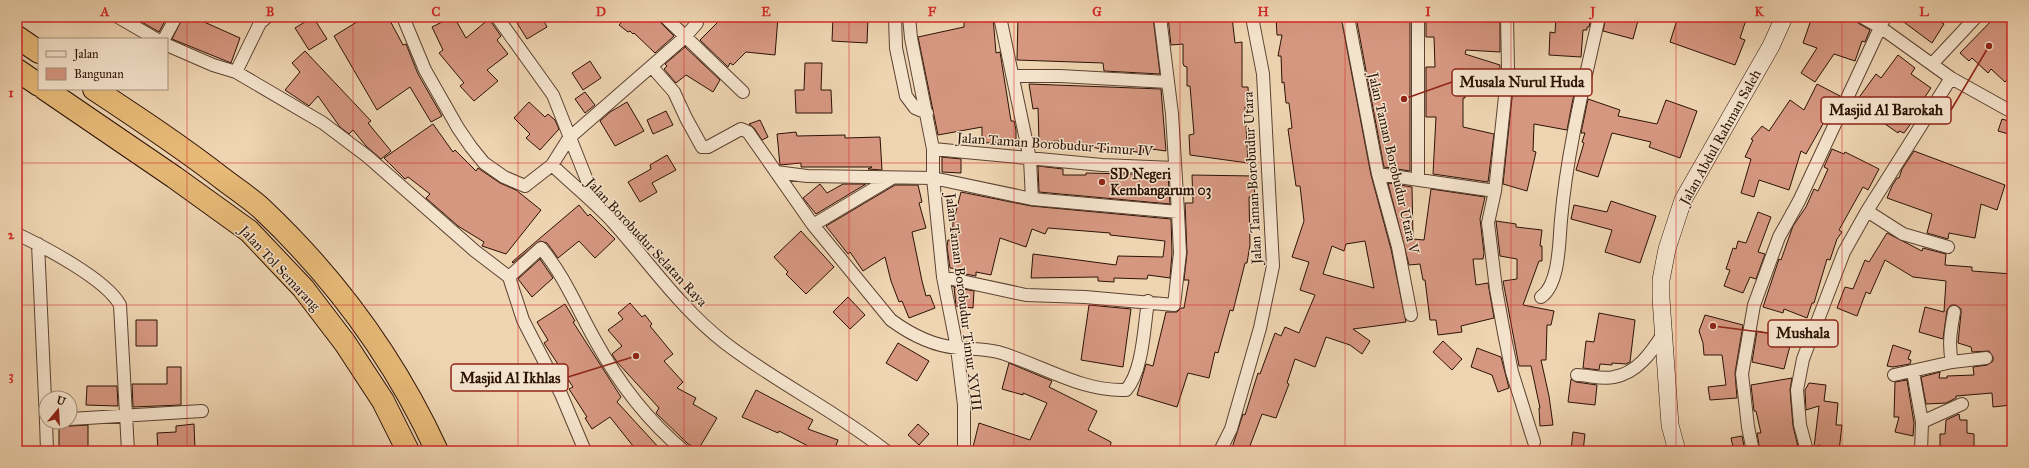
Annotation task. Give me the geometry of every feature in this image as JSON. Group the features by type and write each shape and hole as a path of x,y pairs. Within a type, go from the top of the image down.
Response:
{"highway":[{"path":"17,37 38,51"},
{"path":"17,70 38,84"},
{"name":"Jalan Tol Semarang","path":"46,90 174,177 249,231 303,288 345,343 383,401 408,451"},
{"name":"Jalan Tol Semarang","path":"95,90 188,152 261,208 318,267 363,322 404,387 437,451"}],"street":[{"path":"118,17 154,38"},
{"path":"165,38 176,17"},
{"path":"236,72 260,24 268,17"},
{"path":"402,17 425,70 458,128 484,163 504,177 525,186 552,165 569,138 685,37 696,23 697,17"},
{"path":"497,17 553,95 597,206"},
{"path":"665,17 743,92"},
{"path":"895,17 896,48 906,96 915,108 927,113"},
{"name":"Jalan Taman Borobudur Timur XVIII","path":"909,17 911,38 933,149 933,178 943,277 957,348 964,405 964,451"},
{"path":"1000,17 1030,159 1032,199"},
{"path":"943,277 1026,295 1148,301 1174,305 1180,253 1172,114 1160,17"},
{"name":"Jalan Taman Borobudur Utara","path":"1220,451 1235,417 1260,328 1273,266 1263,74 1252,17"},
{"name":"Jalan Taman Borobudur Utara V","path":"1348,17 1378,174 1398,247 1411,315"},
{"path":"1418,17 1418,180"},
{"path":"1507,17 1508,68 1495,191 1488,223 1496,289 1512,372 1534,442"},
{"path":"1541,297 1548,290 1558,260 1562,205 1579,108 1599,17"},
{"name":"Jalan Abdul Rahman Saleh","path":"1677,451 1670,425 1663,334 1661,280 1667,249 1683,200 1771,46 1784,17"},
{"path":"1862,17 1883,22 1952,78 2012,112"},
{"path":"1933,63 1976,17"},
{"path":"1753,451 1748,427 1742,374 1754,305 1780,236 1799,201 1883,22"},
{"path":"168,45 192,57 236,72 324,123 368,157 475,251 509,277 523,320 560,394 584,451"},
{"path":"652,67 674,92 694,135 702,147 708,147 741,129 748,132 813,225 891,320 904,330 935,343 957,348 976,348 997,352 1028,362 1074,381 1112,391 1126,390 1132,383 1138,364 1148,301"},
{"path":"1013,76 1060,76 1168,82"},
{"path":"1807,451 1800,425 1797,390 1803,359 1844,252 1867,211 1952,78"},
{"name":"Jalan Taman Borobudur Timur IV","path":"933,149 1030,159 1174,168"},
{"name":"Jalan Borobudur Selatan Raya","path":"552,165 597,206 679,302 725,343 796,392 850,423 886,451"},
{"path":"776,172 807,176 933,178 1032,199 1178,212"},
{"path":"1378,174 1495,191"},
{"path":"813,225 893,178"},
{"path":"1867,211 1903,234 1948,247"},
{"path":"17,234 58,254 116,297 120,305 128,451"},
{"path":"38,244 45,390"},
{"path":"509,277 541,248 555,265 595,340 628,391 668,438 684,451"},
{"path":"1952,362 1950,352 1950,330 1954,312"},
{"path":"1577,375 1613,378 1630,371 1646,359 1663,334"},
{"path":"1894,375 1913,372 1952,362 1986,358"},
{"path":"1913,372 1922,422 1921,451"},
{"path":"1922,422 1962,404"},
{"path":"78,419 202,412"},
{"path":"46,430 47,451"}],"building":[{"path":"133,17 167,17 159,32"},
{"path":"183,17 193,17 240,38 231,63 172,39"},
{"path":"313,17 327,39 309,50 295,28"},
{"path":"365,17 388,17 403,45 406,44 418,74 442,116 431,122 410,87 377,110 334,36"},
{"path":"454,17 466,38 489,19 501,36 497,40 508,54 487,70 498,81 474,101 460,86 464,83 439,53 443,50 432,27"},
{"path":"527,17 542,17 547,27 527,39 517,23"},
{"path":"626,17 657,17 674,36 655,53 634,33 633,34 630,31 628,32 619,25"},
{"path":"723,17 778,17 775,55 746,52 733,65 730,63 728,67 700,40"},
{"path":"833,17 868,17 867,43 832,41"},
{"path":"964,17 993,17 996,53 1000,52 1011,121 1014,121 1016,130 1016,142 982,143 982,127 938,135 918,37 964,27"},
{"path":"1018,17 1153,17 1160,74 1104,71 1103,63 1017,60"},
{"path":"1168,17 1232,17 1235,43 1242,42 1242,87 1248,87 1249,107 1245,107 1248,163 1190,155 1189,135 1194,134 1190,86 1187,86 1187,67 1184,66 1183,63 1183,44 1171,45"},
{"path":"1341,17 1371,175 1391,249 1406,322 1353,329 1370,341 1362,354 1350,345 1326,337 1315,367 1295,359 1287,383 1289,384 1276,418 1262,414 1248,451 1231,451 1243,414 1245,415 1258,373 1260,374 1275,333 1281,336 1285,327 1299,333 1315,295 1300,290 1309,262 1292,257 1304,221 1300,186 1296,186 1288,129 1292,128 1289,103 1286,103 1284,82 1282,83 1281,56 1278,56 1282,35 1277,35 1276,18","holes":["1365,241 1374,288 1323,274 1332,246 1344,251 1346,244"]},
{"path":"1356,17 1410,17 1410,171 1384,167"},
{"path":"1426,17 1463,17 1463,21 1500,22 1500,52 1466,50 1465,54 1500,65 1499,83 1464,84 1465,98 1463,98 1463,127 1494,134 1488,182 1433,174 1436,117 1426,117 1426,67 1435,67 1434,37 1426,37"},
{"path":"1556,17 1591,17 1589,27 1587,27 1587,30 1583,30 1581,57 1549,55 1550,32 1555,33"},
{"path":"1606,17 1639,17 1633,39 1603,31"},
{"path":"1678,17 1747,17 1740,38 1745,40 1735,65 1670,42"},
{"path":"1812,17 1855,17 1858,23 1870,30 1865,42 1862,41 1855,61 1834,54 1815,82 1801,73 1817,48 1803,43"},
{"path":"1897,17 1933,17 1944,24 1932,43"},
{"path":"1995,17 2012,17 2012,75 2005,82 1991,69 1988,73 1972,58 1969,61 1960,53"},
{"path":"685,47 720,80 713,92 686,75 676,83 664,69 667,66 665,64"},
{"path":"305,51 371,121 368,123 391,151 381,159 366,146 353,130 349,134 340,127 318,96 309,106 285,90 300,72 292,63"},
{"path":"1898,55 1915,68 1911,74 1931,88 1920,104 1923,106 1913,116 1915,118 1904,133 1899,131 1898,133 1855,103 1876,74 1881,78"},
{"path":"590,61 601,78 583,90 572,73"},
{"path":"805,63 822,63 821,90 831,90 832,113 796,113 795,90 804,90"},
{"path":"1515,69 1547,78 1576,83 1567,130 1534,124 1533,151 1536,152 1527,191 1503,184"},
{"path":"1029,84 1161,89 1166,151 1144,148 1143,153 1117,149 1117,152 1086,146 1085,150 1060,146 1061,141 1039,142 1038,108 1033,109"},
{"path":"1817,84 1840,96 1830,116 1828,115 1806,154 1801,151 1789,190 1759,180 1754,197 1741,193 1751,159 1745,157 1753,140 1751,139 1762,126 1769,131 1790,100 1804,110"},
{"path":"585,92 595,105 585,113 575,99"},
{"path":"1588,99 1620,110 1618,116 1657,124 1666,100 1697,111 1680,158 1649,147 1651,142 1612,133 1598,177 1576,170 1584,143 1582,142 1585,133 1581,133"},
{"path":"529,102 545,117 548,114 555,120 559,129 540,150 526,138 530,134 514,118"},
{"path":"627,102 644,131 615,146 600,121 610,112"},
{"path":"666,111 673,125 653,134 647,120"},
{"path":"2002,119 2012,122 2012,135 1998,131"},
{"path":"760,120 768,137 762,140 754,128 749,124"},
{"path":"433,124 453,152 455,150 476,171 478,168 500,183 516,190 541,210 506,254 482,246 484,242 458,226 426,198 430,194 408,177 405,179 384,158"},
{"path":"796,132 797,136 845,135 845,138 880,137 882,170 868,169 872,167 801,167 801,163 780,165 777,134"},
{"path":"1832,149 1844,154 1845,152 1879,169 1868,190 1863,187 1839,230 1842,232 1837,239 1830,260 1827,259 1814,303 1812,303 1807,318 1784,309 1783,313 1763,307 1779,259 1781,260 1793,226 1806,207 1814,189 1818,191 1828,169 1824,167"},
{"path":"1914,151 2005,185 1997,210 1981,204 1975,238 1949,233 1948,239 1927,233 1932,214 1887,198 1892,186 1897,178 1899,178 1902,169"},
{"path":"667,155 676,170 652,183 657,192 640,202 628,182 651,169 650,165"},
{"path":"942,157 961,159 961,173 942,172"},
{"name":"SD Negeri Kembangarum 03","path":"1038,166 1063,169 1063,175 1086,175 1086,173 1168,175 1170,204 1039,192"},
{"path":"1192,175 1253,176 1255,196 1249,197 1250,245 1247,263 1245,263 1233,311 1230,310 1218,353 1215,352 1209,378 1188,373 1177,407 1137,395 1146,364 1153,366 1166,312 1177,312 1181,308 1184,308 1189,280 1184,280 1187,253 1185,203 1193,203"},
{"path":"1388,183 1412,187 1413,239 1424,240 1431,189 1485,197 1480,219 1484,253 1483,259 1473,259 1476,285 1488,283 1494,318 1461,326 1462,332 1438,335 1436,320 1430,320 1425,280 1423,280 1420,264 1409,265"},
{"path":"820,184 827,193 843,184 866,184 816,214 803,198"},
{"path":"895,185 918,185 922,202 919,203 926,228 912,232 926,296 930,295 935,308 909,318 902,301 899,302 891,281 885,257 863,271 850,252 848,254 826,226"},
{"path":"961,192 1031,206 1171,219 1172,253 1170,278 1148,275 1147,279 1114,278 1114,282 1098,281 1098,277 1031,278 1033,254 1116,265 1118,256 1163,257 1165,241 1110,235 1110,233 1048,228 1045,234 1032,229 1026,247 1000,238 991,275 976,272 976,276 955,272 956,269 950,268 947,247 948,240 952,240 953,223"},
{"path":"1611,201 1656,216 1640,263 1605,252 1612,230 1571,219 1574,205 1607,212"},
{"path":"579,205 588,216 590,214 615,239 595,258 579,241 558,258 547,243 540,241 513,263 512,262"},
{"path":"1758,212 1771,217 1758,252 1765,254 1756,279 1750,277 1743,293 1724,286 1730,270 1726,269 1733,248 1736,249 1738,241 1746,243"},
{"path":"1496,221 1516,224 1516,227 1542,230 1540,246 1542,246 1542,261 1539,261 1523,305 1554,311 1551,325 1547,325 1546,360 1541,360 1549,396 1553,425 1540,426 1540,408 1531,366 1519,366 1503,281 1517,279 1517,259 1500,256"},
{"path":"801,231 834,267 806,294 786,274 788,272 774,257"},
{"path":"1887,233 1922,251 1923,248 1946,254 1945,265 1972,267 1972,271 2012,274 2011,405 1993,407 1992,393 1956,396 1956,398 1946,403 1926,404 1921,377 1940,372 1939,378 1947,378 1947,376 1974,375 1973,367 1987,365 1993,361 1993,357 1989,351 1972,352 1971,347 1958,343 1961,309 1956,305 1951,305 1947,310 1943,339 1919,332 1925,307 1944,312 1946,281 1913,277 1885,260 1870,294 1866,292 1857,316 1837,308 1845,287 1853,289 1865,260 1869,262"},
{"path":"540,259 553,278 532,297 518,279"},
{"path":"954,287 974,291 973,308 956,306"},
{"path":"848,297 865,315 850,329 833,312"},
{"path":"630,303 642,317 645,315 652,324 650,326 673,354 664,361 683,382 677,388 696,398 693,404 717,418 698,450 687,443 656,413 659,408 617,362 612,354 622,346 608,330 623,319 618,313"},
{"path":"565,304 575,321 573,322 621,397 617,402 662,451 637,451 610,417 592,429 585,418 587,417 569,389 573,387 544,343 548,340 537,322"},
{"path":"1089,305 1131,309 1123,367 1081,360"},
{"path":"1599,313 1635,320 1630,362 1626,364 1612,363 1612,365 1600,364 1599,370 1583,368 1586,341 1594,342"},
{"path":"1705,315 1743,325 1735,373 1737,398 1710,400 1708,387 1726,385 1722,355 1704,355 1703,343 1699,331"},
{"path":"136,320 157,320 157,346 136,346"},
{"path":"1757,331 1792,338 1784,369 1752,362"},
{"path":"1443,341 1462,359 1452,370 1433,352"},
{"path":"898,343 929,361 917,381 886,363"},
{"path":"1893,345 1911,351 1908,359 1911,360 1910,364 1893,367 1887,366"},
{"path":"1477,348 1501,357 1509,388 1498,392 1492,375 1471,367"},
{"path":"1009,363 1052,381 1049,387 1097,411 1088,430 1111,442 1110,451 972,451 979,423 1030,440 1047,403 1023,393 1023,395 1002,389"},
{"path":"167,367 181,367 181,405 133,407 132,384 167,384"},
{"path":"1792,378 1790,390 1793,426 1799,451 1760,451 1757,433 1761,433 1756,411 1754,411 1751,385"},
{"path":"1571,379 1576,382 1597,385 1595,405 1568,402"},
{"path":"1907,380 1914,423 1913,436 1895,432 1899,417 1894,417 1895,382"},
{"path":"1809,383 1826,385 1824,401 1838,403 1836,425 1842,425 1839,451 1819,451 1820,445 1814,447 1819,406 1806,410 1805,390"},
{"path":"87,386 117,386 118,406 86,405"},
{"path":"756,390 813,420 808,429 838,440 834,451 811,451 812,448 779,431 778,433 742,417"},
{"path":"1959,414 1960,420 1967,420 1967,433 1974,434 1974,451 1940,446 1940,434 1945,434 1946,420"},
{"path":"194,424 195,450 158,451 157,433 176,432 176,426"},
{"path":"918,424 929,434 919,445 908,435"},
{"path":"88,425 88,451 59,451 59,430 78,430 78,426"},
{"path":"1573,432 1585,434 1583,451 1571,450"},
{"path":"1742,436 1745,451 1734,451 1731,438"}],"place":[{"name":"Masjid Al Barokah","path":"1989,46"},
{"name":"Musala Nurul Huda","path":"1404,99"},
{"name":"SD Negeri Kembangarum 03","path":"1102,182"},
{"name":"Mushala","path":"1713,326"},
{"name":"Masjid Al Ikhlas","path":"636,356"}]}
